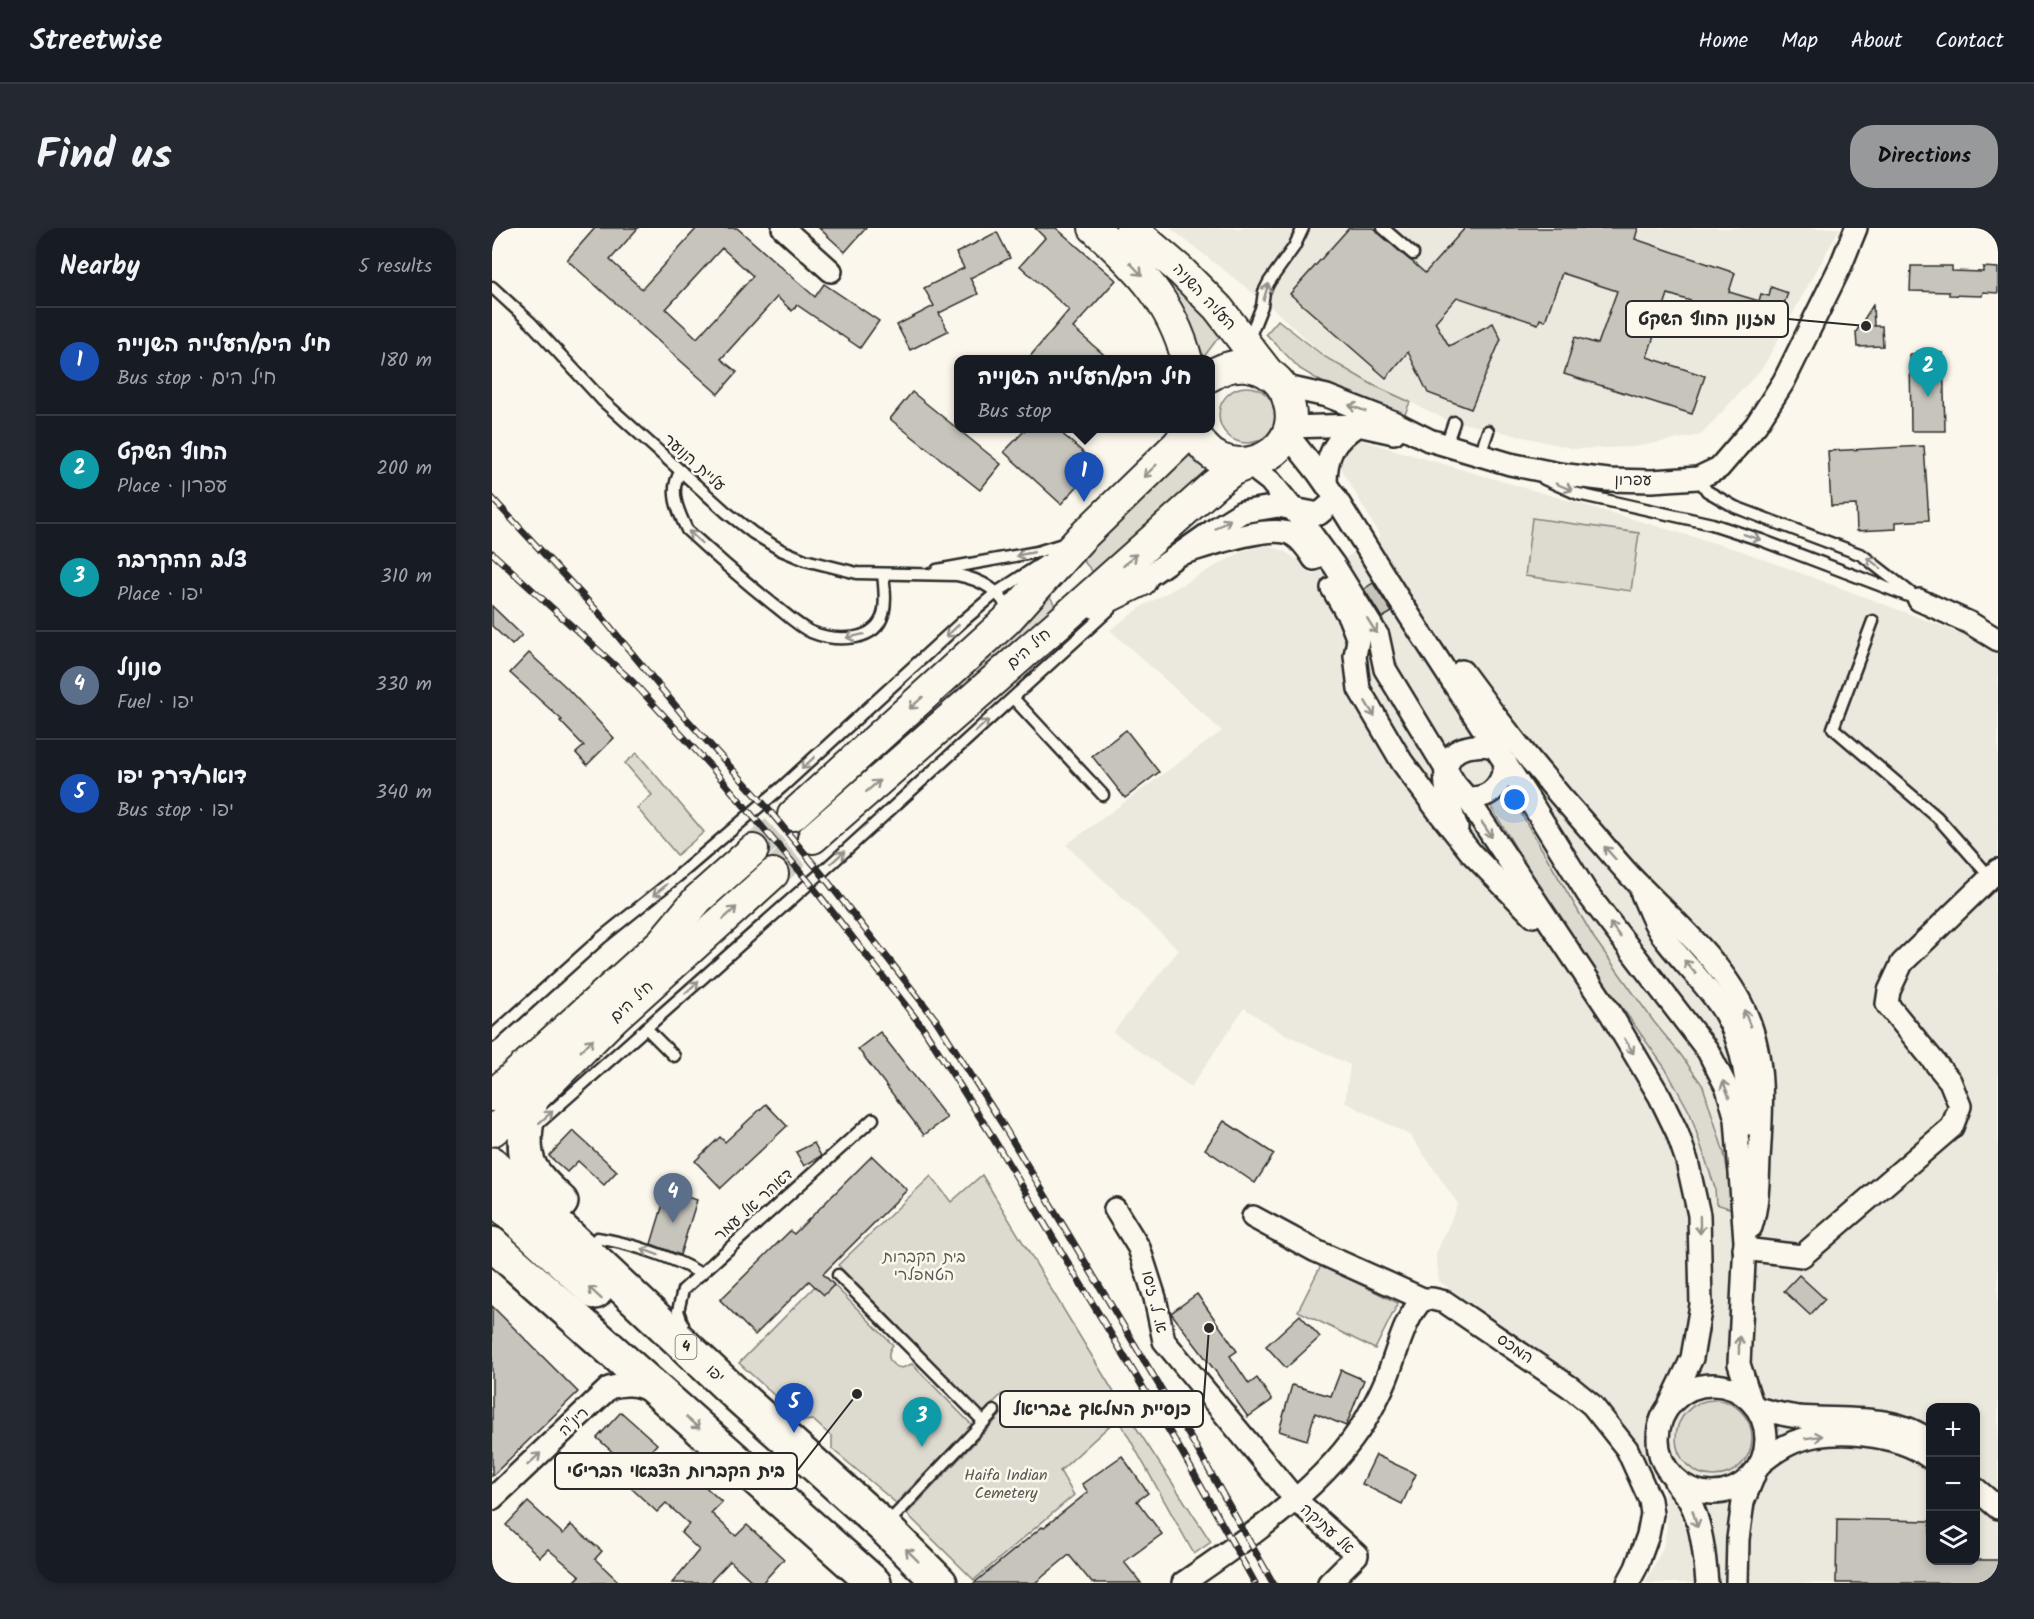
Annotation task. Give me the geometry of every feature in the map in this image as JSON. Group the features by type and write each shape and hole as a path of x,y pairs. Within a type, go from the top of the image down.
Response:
{"highway":[{"path":"528,1115 529,1165 539,1180 683,1325 736,1394"},
{"name":"יפו","path":"492,1164 736,1394 884,1527 940,1583"},
{"path":"492,1196 753,1436 858,1518 884,1527"},
{"path":"492,1244 874,1583"},
{"path":"492,1270 514,1281 586,1328"}],"street":[{"path":"783,228 831,271"},
{"name":"העליה השניה","path":"1094,228 1150,283 1166,307 1185,355"},
{"name":"העליה השניה","path":"1131,228 1180,270 1218,308 1276,380"},
{"name":"עפרון","path":"1276,380 1327,396 1391,421 1438,443 1510,464 1559,474 1608,480 1652,481 1698,478 1719,468 1756,425 1773,399 1822,304 1856,228"},
{"path":"1215,372 1220,369 1244,365 1256,367 1276,380 1290,404 1288,430 1370,552 1587,893 1708,1051 1727,1088 1736,1119 1744,1245 1739,1364 1754,1405 1764,1421 1767,1434 1766,1449 1743,1502 1738,1539 1737,1583"},
{"path":"1288,430 1358,425 1438,443"},
{"path":"1066,617 1141,582 1242,512 1278,506 1319,514 1332,504 1327,465 1332,449 1339,439 1358,425"},
{"name":"חיל הים","path":"813,838 1215,484 1233,470 1263,459 1275,451 1288,430"},
{"path":"793,815 1006,621 1081,538 1188,433"},
{"path":"1194,433 1206,449 1218,458 1233,464 1248,464 1270,481 1293,508 1334,565 1378,636 1385,669"},
{"path":"1180,554 1260,531 1281,530 1292,534 1305,544 1350,617 1358,640 1369,655 1385,669 1455,784 1457,829 1472,854"},
{"path":"1370,552 1406,593 1502,727 1548,783 1638,884 1672,916 1733,990 1747,1016 1762,1082 1757,1196 1752,1224 1744,1245"},
{"path":"1919,600 1970,623 1998,640"},
{"path":"1358,640 1355,656 1359,689 1410,772 1472,854 1553,937 1611,1014"},
{"path":"1446,769 1449,761 1464,747 1486,744 1501,755"},
{"path":"1410,772 1432,790 1457,797 1480,797 1493,791 1502,780 1501,755"},
{"path":"1457,797 1611,1014 1660,1097 1677,1132 1687,1161 1700,1215 1701,1305 1692,1358 1661,1419 1657,1436 1659,1453 1666,1469 1690,1503 1705,1557 1707,1583"},
{"name":"חיל הים","path":"492,1096 662,942 698,899 753,850"},
{"path":"1744,1245 1802,1256 1952,1127 1960,1106 1950,1081 1887,1004 1888,991 1902,963 1994,873"},
{"name":"חיל הים","path":"492,1132 528,1115 614,1018 773,874"},
{"name":"חיל הים","path":"492,1068 647,929 698,899"},
{"name":"א. ל. זיסו","path":"1114,1209 1139,1248 1155,1298 1164,1341 1295,1499"},
{"name":"המכס","path":"1253,1216 1316,1251 1424,1299 1445,1302 1570,1387 1592,1405 1627,1449 1650,1500 1652,1514 1648,1535 1628,1583"},
{"path":"1183,1583 1209,1574 1326,1472 1349,1446 1385,1384 1412,1312 1424,1299"},
{"name":"רינ\"ה","path":"492,1499 609,1388 624,1384 634,1385 645,1388 669,1401"},
{"path":"1670,1404 1690,1390 1706,1385 1722,1386 1738,1391 1754,1405 1798,1417 1880,1421 1919,1432 1926,1438"},
{"path":"1666,1469 1678,1482 1692,1491 1709,1494 1726,1492 1742,1485 1780,1449 1811,1437 1843,1434 1875,1437 1899,1442 1928,1457"},
{"path":"1980,1492 1998,1508"},
{"name":"אל עתיקה","path":"1295,1499 1357,1555 1329,1583"}],"lane":[{"path":"1248,347 1249,336 1262,306 1264,292 1275,271 1294,247 1303,228"},
{"path":"1383,228 1413,254"},
{"path":"1175,251 1197,276 1218,308"},
{"name":"עליית הנוער","path":"494,290 531,323 603,401 753,533 781,550 805,560 857,573 969,577 996,593"},
{"path":"1438,443 1454,422"},
{"path":"1480,455 1488,431"},
{"path":"1510,464 1578,494 1712,524 1761,540 1919,600"},
{"path":"681,471 675,485 675,496 680,516 687,530 765,598 810,631 831,638 846,639 873,631 881,620 886,603 883,574"},
{"path":"1698,478 1707,491 1735,507 1862,555 1919,600"},
{"path":"492,1036 601,938 782,787 996,593 1081,538"},
{"name":"עליית הנוער","path":"913,574 1037,552 1081,538"},
{"path":"528,1115 539,1123 821,873 1141,582"},
{"path":"996,593 1008,611 1006,621"},
{"path":"1873,621 1833,728 1937,817 1994,873"},
{"path":"1013,698 1103,795"},
{"path":"646,1028 674,1056"},
{"name":"דאהר אל עמר","path":"683,1325 678,1311 683,1290 873,1119"},
{"path":"597,1238 622,1242 690,1267 701,1274"},
{"path":"838,1275 984,1422"},
{"path":"884,1527 994,1411"}],"shaded area":[{"path":"1170,228 1840,228 1763,367 1701,435 1633,447 1575,449 1445,419 1410,402 1349,378 1271,307"},
{"path":"1354,438 1742,551 1998,647 1998,1583 1645,1583 1663,1548 1667,1526 1664,1488 1621,1420 1600,1395 1439,1281 1436,1254 1458,1204 1411,1136 1345,1102 1350,1065 1279,1031 1244,1008 1191,1087 1113,1032 1179,950 1066,845 1222,731 1110,630 1143,606 1243,551 1267,545 1284,551 1301,562 1312,575 1334,565 1380,536 1340,466"}],"green space":[{"path":"1167,279 1221,334 1205,355 1202,355 1165,284"},
{"path":"1278,320 1325,357 1373,385 1410,402 1403,419 1344,395 1300,369 1266,334"},
{"path":"1247,387 1262,392 1270,400 1275,415 1270,430 1262,438 1247,443 1232,438 1224,430 1219,415 1224,400 1232,392"},
{"path":"1189,442 1217,471 1099,579 1080,557"},
{"path":"1532,518 1639,533 1631,591 1525,576"},
{"path":"1047,591 1059,613 927,728 916,716"},
{"path":"637,753 704,832 677,855 637,808 652,795 625,763"},
{"path":"1509,793 1594,938 1703,1086 1724,1153 1731,1188 1732,1209 1716,1204 1715,1188 1690,1113 1665,1068 1557,916 1491,807"},
{"path":"982,1175 1124,1409 1211,1542 1194,1554 1118,1418 1060,1471 1074,1495 974,1580 907,1514 1012,1403 1002,1394 983,1413 838,1265 931,1176 951,1202"},
{"path":"1321,1265 1398,1303 1375,1349 1298,1311"},
{"path":"825,1276 893,1345 889,1353 891,1362 902,1368 912,1364 972,1425 896,1503 832,1449 832,1437 813,1420 802,1421 739,1363"},
{"path":"1714,1400 1728,1403 1741,1411 1749,1424 1752,1438 1749,1452 1741,1465 1728,1473 1714,1476 1700,1473 1687,1465 1679,1452 1676,1438 1679,1424 1687,1411 1700,1403"}],"building":[{"path":"595,228 638,228 610,260 642,289 697,228 737,228 815,297 824,284 879,321 860,348 797,305 792,311 777,297 721,359 737,372 718,394 567,260","holes":["722,248 753,276 697,338 666,309"]},
{"path":"819,228 866,228 845,252"},
{"path":"1035,228 1056,228 1116,280 1073,328 1104,355 1031,355 1069,310 1020,266 1045,238"},
{"path":"1349,228 1374,228 1425,273 1465,228 1638,228 1635,239 1735,273 1729,292 1759,301 1761,294 1769,296 1771,287 1788,293 1782,309 1775,307 1771,321 1765,319 1762,328 1744,323 1746,318 1668,294 1647,357 1705,376 1692,414 1564,374 1575,337 1598,344 1617,291 1562,273 1545,321 1540,319 1538,324 1457,297 1435,322 1449,346 1493,323 1501,339 1471,409 1428,393 1408,352 1386,378 1290,294"},
{"path":"997,232 1010,258 970,278 978,294 939,313 948,331 910,350 897,325 934,306 924,288 964,268 956,253"},
{"path":"1911,266 1952,266 1952,271 1983,272 1983,267 1998,268 1998,293 1983,292 1982,296 1910,291"},
{"path":"1873,305 1874,326 1882,326 1883,346 1857,347 1856,332"},
{"path":"1943,353 1945,431 1911,431 1910,354"},
{"path":"912,392 954,426 954,433 963,433 1001,464 980,490 890,419"},
{"path":"1022,433 1061,433 1097,465 1061,504 1004,452"},
{"path":"1924,446 1929,520 1896,522 1896,529 1857,531 1856,505 1831,506 1828,451"},
{"path":"1373,583 1392,612 1382,618 1364,589"},
{"path":"492,606 522,635 512,645 492,626"},
{"path":"529,653 566,687 614,738 587,765 576,753 584,746 560,721 562,720 510,673"},
{"path":"1126,730 1159,772 1125,798 1092,756"},
{"path":"880,1032 947,1118 924,1135 858,1049"},
{"path":"766,1104 787,1126 721,1188 695,1161 720,1137 725,1142"},
{"path":"1224,1121 1274,1154 1255,1183 1205,1149"},
{"path":"573,1131 617,1171 604,1185 578,1161 567,1172 549,1156"},
{"path":"814,1143 821,1156 804,1166 796,1152"},
{"path":"872,1156 907,1190 823,1274 834,1285 824,1295 809,1281 755,1335 720,1300 790,1231 794,1234"},
{"path":"667,1191 697,1200 680,1255 651,1244"},
{"path":"1799,1275 1825,1299 1810,1315 1784,1291"},
{"path":"1197,1294 1237,1351 1230,1356 1249,1384 1257,1378 1272,1400 1248,1417 1171,1313"},
{"path":"492,1306 578,1392 492,1476"},
{"path":"1300,1315 1320,1337 1286,1368 1266,1346"},
{"path":"1341,1370 1364,1380 1346,1426 1315,1413 1307,1440 1279,1431 1292,1385 1331,1396"},
{"path":"621,1412 657,1444 648,1454 675,1479 685,1468 722,1502 711,1513 736,1536 747,1525 784,1559 762,1583 754,1583 730,1561 709,1583 672,1583 699,1550 681,1533 689,1524 666,1503 657,1512 617,1475 627,1465 597,1438"},
{"path":"1376,1455 1416,1474 1402,1504 1362,1484"},
{"path":"1122,1456 1148,1493 1137,1501 1162,1534 1124,1562 1141,1583 1092,1583 1069,1555 1035,1583 974,1583 1088,1492 1082,1484"},
{"path":"528,1502 563,1534 571,1525 602,1551 595,1559 620,1583 573,1583 580,1576 548,1549 540,1557 506,1525"},
{"path":"1837,1519 1926,1521 1926,1565 1980,1565 1980,1560 1998,1560 1998,1583 1836,1583"}],"tunnel":[{"path":"753,850 793,815"},
{"path":"773,874 813,838"}],"railway":[{"path":"492,498 597,611 684,716 763,803 936,1020 1003,1125 1196,1447 1273,1583"},
{"path":"492,553 633,682 712,768 809,882 924,1029 990,1133 1183,1454 1255,1583"}],"place":[{"name":"מזנון החוף השקט","path":"1866,326"},
{"name":"החוף השקט","path":"1928,397"},
{"name":"חיל הים/העלייה השנייה","path":"1084,502"},
{"name":"סונול","path":"673,1223"},
{"name":"כנסיית המלאך גבריאל","path":"1209,1328"},
{"name":"בית הקברות הצבאי הבריטי","path":"857,1394"},
{"name":"דואר/דרך יפו","path":"794,1433"},
{"name":"צלב ההקרבה","path":"922,1447"}],"park label":[{"name":"בית הקברות הטמפלרי","path":"924,1266"},
{"name":"Haifa Indian Cemetery","path":"1006,1484"}]}
